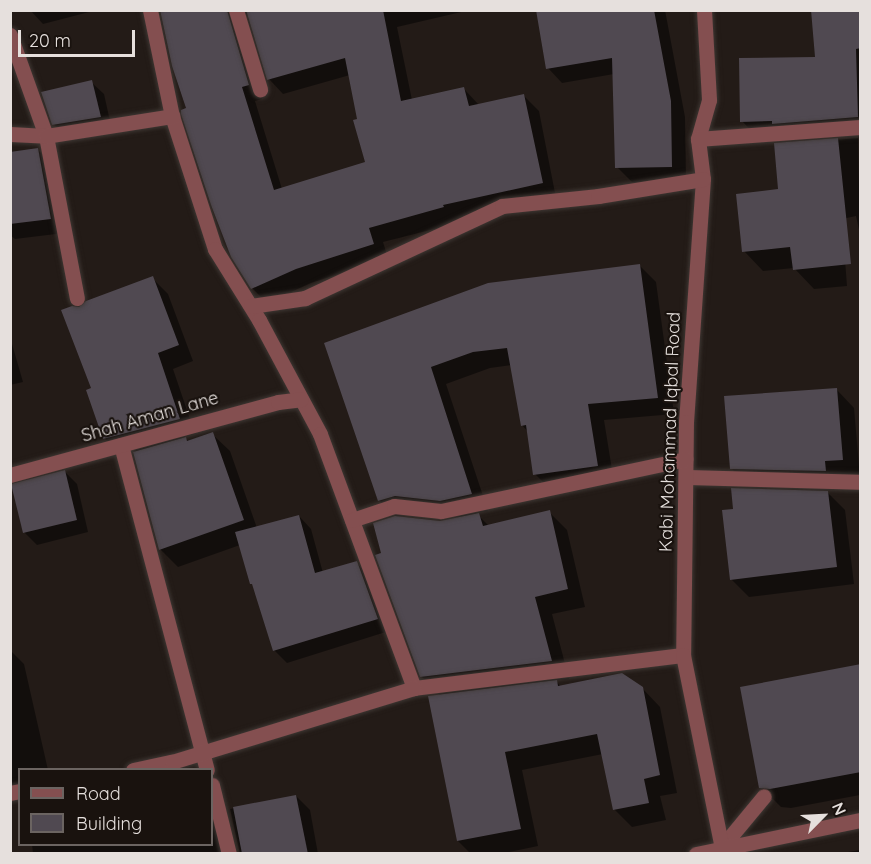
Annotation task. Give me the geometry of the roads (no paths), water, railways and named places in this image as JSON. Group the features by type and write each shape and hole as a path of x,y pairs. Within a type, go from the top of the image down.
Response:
{"street":[{"path":"150,10 172,116 215,249 251,306 320,434 414,688"},
{"path":"236,10 260,89"},
{"name":"Kabi Mohammad Iqbal Road","path":"705,10 709,100 698,138 703,178 686,459 683,655 722,851"},
{"path":"10,35 46,136 77,298"},
{"path":"10,134 46,136 172,116"},
{"path":"698,138 861,127"},
{"path":"251,306 305,298 502,206 598,196 703,178"},
{"name":"Shah Aman Lane","path":"10,475 278,402 301,399"},
{"path":"121,445 207,768"},
{"path":"352,520 394,506 441,511 686,459"},
{"path":"686,477 861,482"},
{"path":"142,768 203,752 414,688 683,655"},
{"path":"213,789 229,854"},
{"path":"722,851 764,796"},
{"path":"696,854 722,851 861,820"}]}
